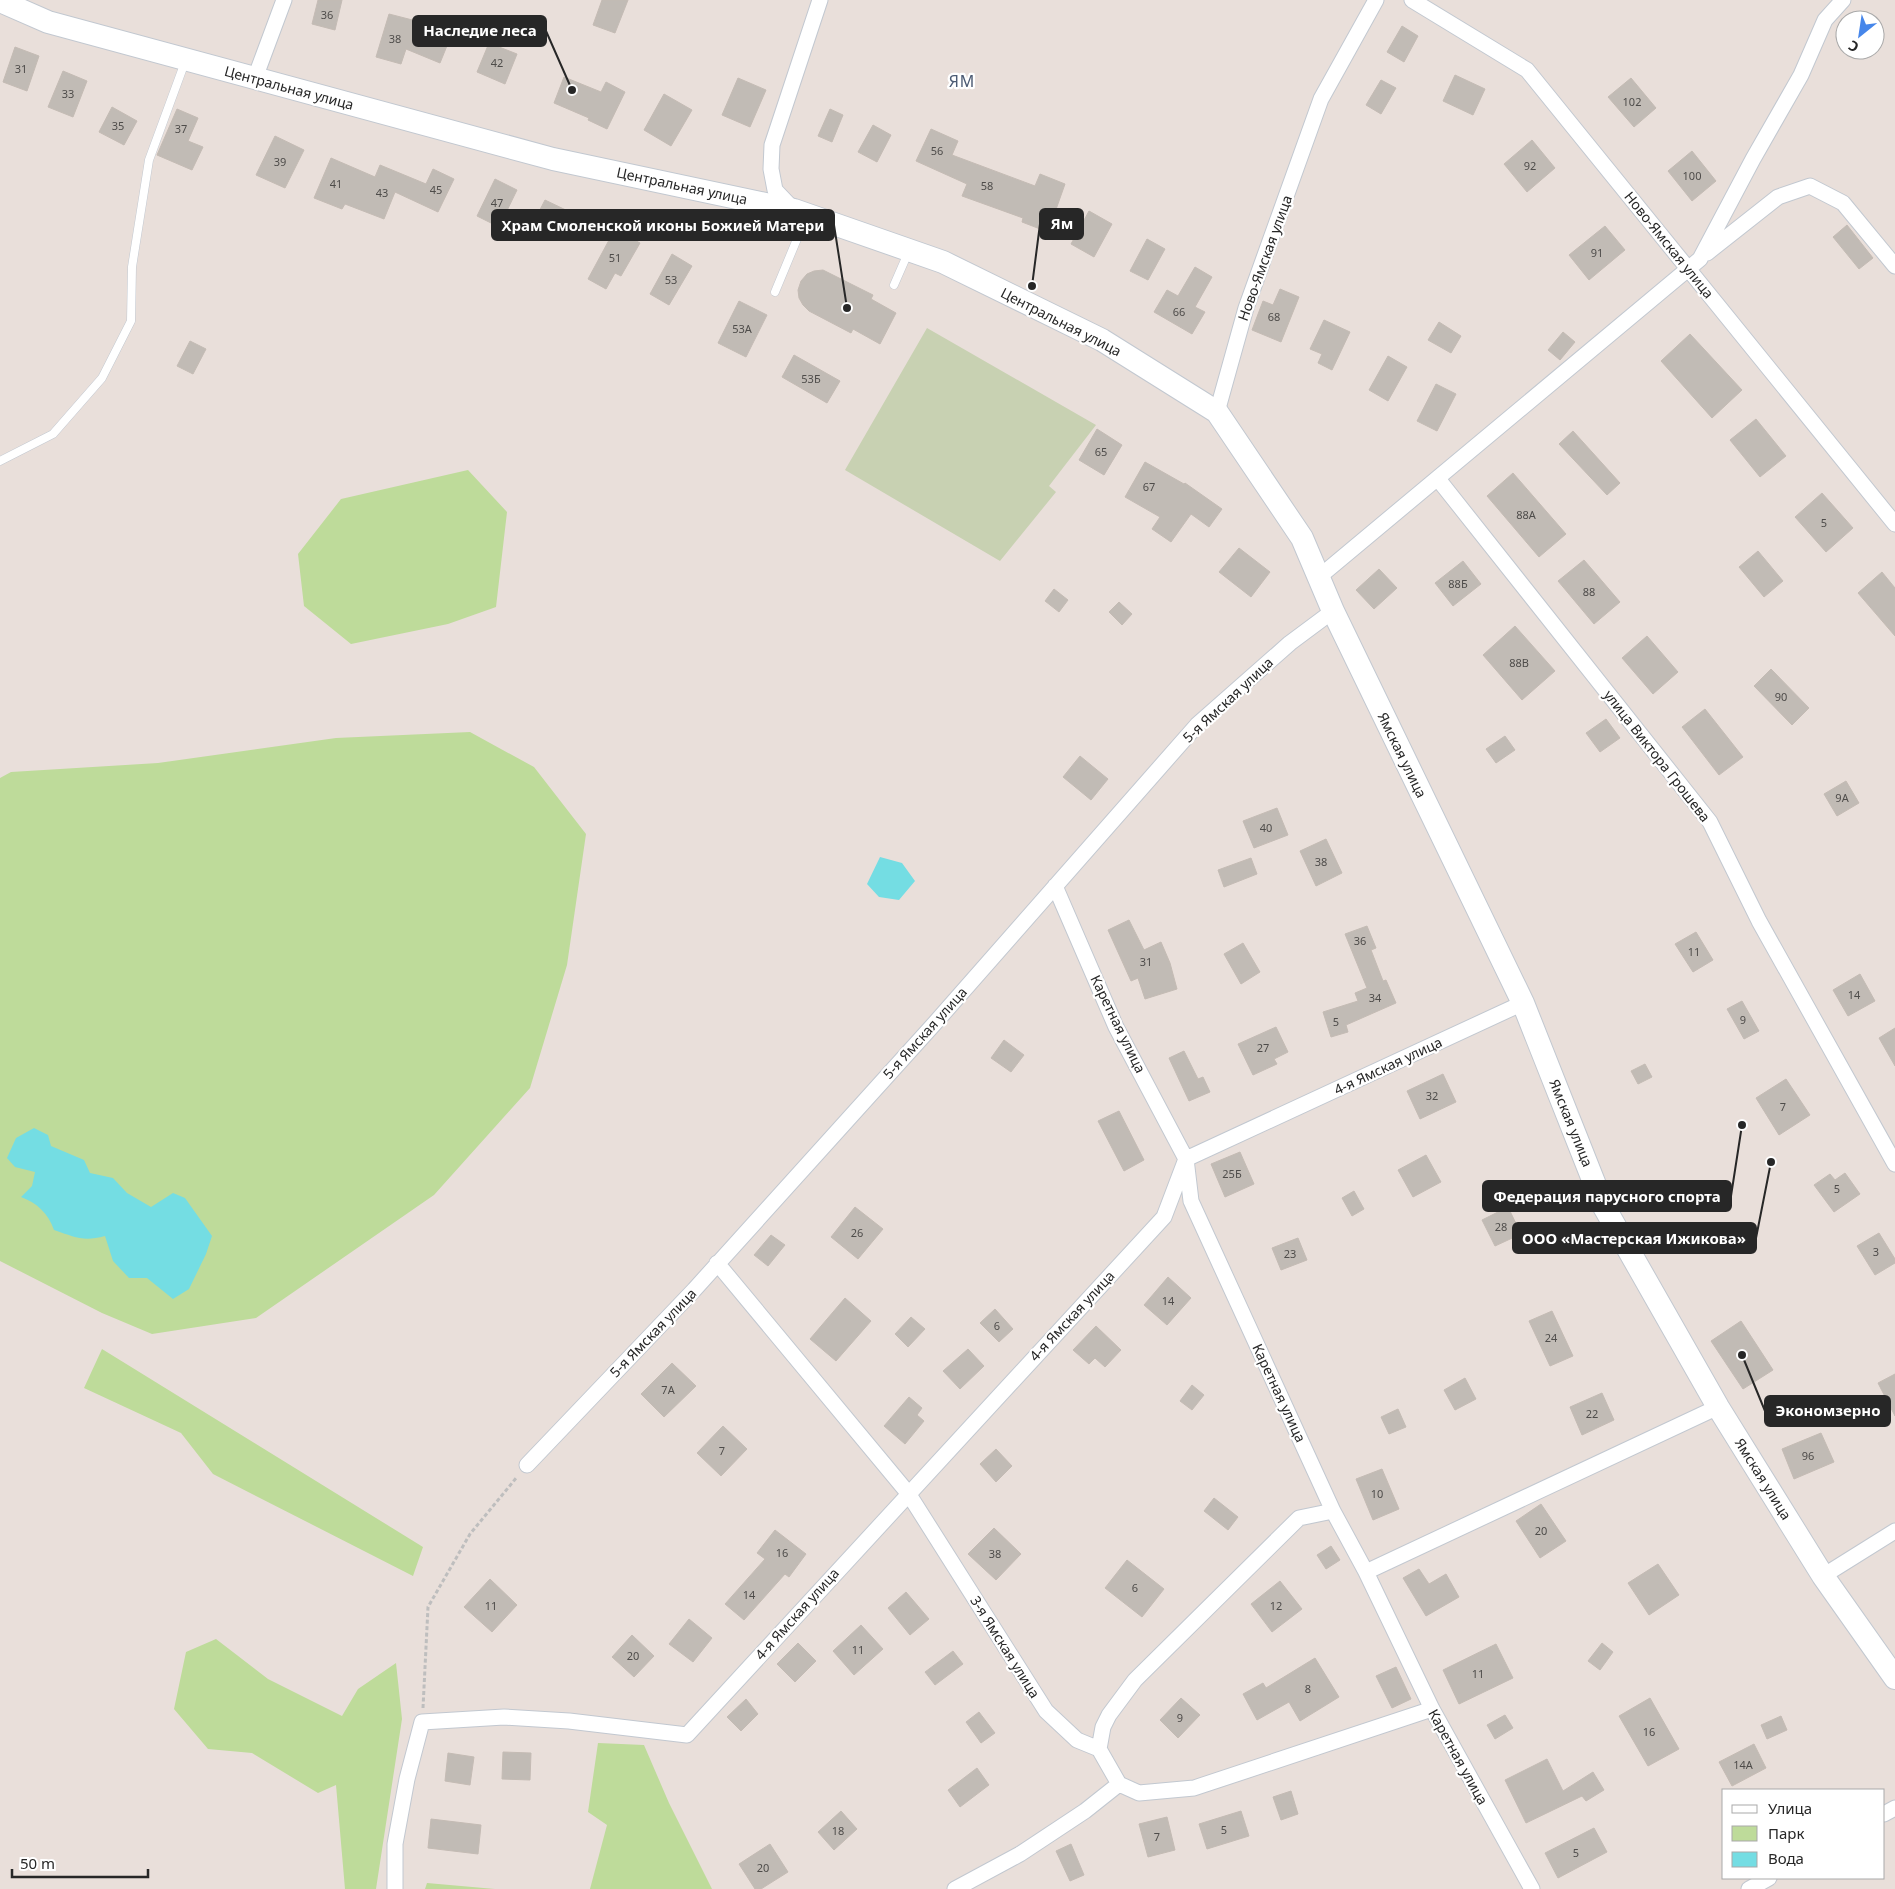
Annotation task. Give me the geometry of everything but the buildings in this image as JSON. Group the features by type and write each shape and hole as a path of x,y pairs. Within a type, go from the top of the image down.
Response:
{"street":[{"path":"255,78 284,0"},
{"path":"801,212 776,190 771,169 772,144 820,0"},
{"name":"Ново-Ямская улица","path":"1217,412 1246,308 1321,100 1376,0"},
{"name":"Ново-Ямская улица","path":"1412,0 1527,70 1694,264 1895,524"},
{"path":"1694,264 1801,75 1825,20 1843,0"},
{"name":"Центральная улица","path":"0,1 48,22 553,159 801,212 943,262 1102,340 1217,412 1302,538"},
{"path":"1319,577 1694,264 1778,197 1810,186 1843,203 1895,266"},
{"name":"улица Виктора Грошева","path":"1438,479 1710,822 1759,921 1895,1164"},
{"name":"Ямская улица","path":"1302,538 1333,611 1523,1003 1603,1204 1718,1407 1823,1576 1895,1678"},
{"name":"5-я Ямская улица","path":"527,1465 694,1290 928,1030 1197,725 1290,643 1333,611"},
{"name":"Каретная улица","path":"1055,886 1116,1027 1186,1159 1191,1201 1333,1511 1366,1572 1432,1709 1532,1889"},
{"name":"4-я Ямская улица","path":"422,1722 504,1718 570,1721 687,1735 1164,1217 1186,1159 1523,1003"},
{"name":"3-я Ямская улица","path":"717,1263 908,1493 1046,1711 1077,1740 1099,1749"},
{"path":"1366,1572 1718,1407"},
{"path":"1333,1511 1299,1518 1136,1680 1108,1715 1103,1727 1099,1749 1119,1784 1139,1793 1194,1788 1432,1709"},
{"path":"1823,1576 1895,1531"},
{"path":"395,1889 396,1844 407,1779 422,1722"},
{"path":"955,1889 1020,1854 1085,1810 1119,1784"},
{"path":"1749,1889 1767,1879"}],"lane":[{"path":"0,461 53,434 102,378 130,321 132,267 149,160 186,60"},
{"path":"775,292 801,212"},
{"path":"894,285 909,250"}],"path":[{"path":"422,1722 428,1607 470,1534 527,1465"}],"green space":[{"path":"927,328 1096,425 1049,486 1056,492 1000,561 845,470"},
{"path":"468,470 507,512 496,607 448,624 351,644 304,606 298,554 341,499"},
{"path":"470,732 534,767 586,834 567,965 530,1088 434,1195 256,1318 152,1334 102,1313 0,1261 0,778 11,772 158,763 336,738"},
{"path":"102,1349 423,1547 413,1576 213,1474 181,1433 84,1388"},
{"path":"216,1639 268,1679 342,1716 358,1689 396,1663 402,1719 376,1889 345,1889 336,1785 318,1793 252,1753 208,1749 174,1709 186,1652"},
{"path":"598,1743 644,1745 669,1803 712,1889 590,1889 607,1825 588,1812"},
{"path":"427,1883 495,1889 425,1889"}],"water":[{"path":"880,857 902,863 915,881 899,900 879,897 867,884"},
{"path":"34,1128 48,1135 51,1146 84,1160 90,1173 113,1178 127,1193 151,1207 173,1193 185,1198 212,1236 206,1254 189,1289 173,1299 147,1278 129,1278 113,1261 105,1236 85,1239 54,1230 49,1219 41,1209 21,1197 32,1186 35,1172 15,1167 7,1158 16,1138"}],"place":[{"name":"Наследие леса","path":"572,90"},
{"name":"Ям","path":"1032,286"},
{"name":"Храм Смоленской иконы Божией Матери","path":"847,308"},
{"name":"Федерация парусного спорта","path":"1742,1125"},
{"name":"ООО «Мастерская Ижикова»","path":"1771,1162"},
{"name":"Экономзерно","path":"1742,1355"}],"district":[{"name":"ЯМ","path":"962,81"}]}
